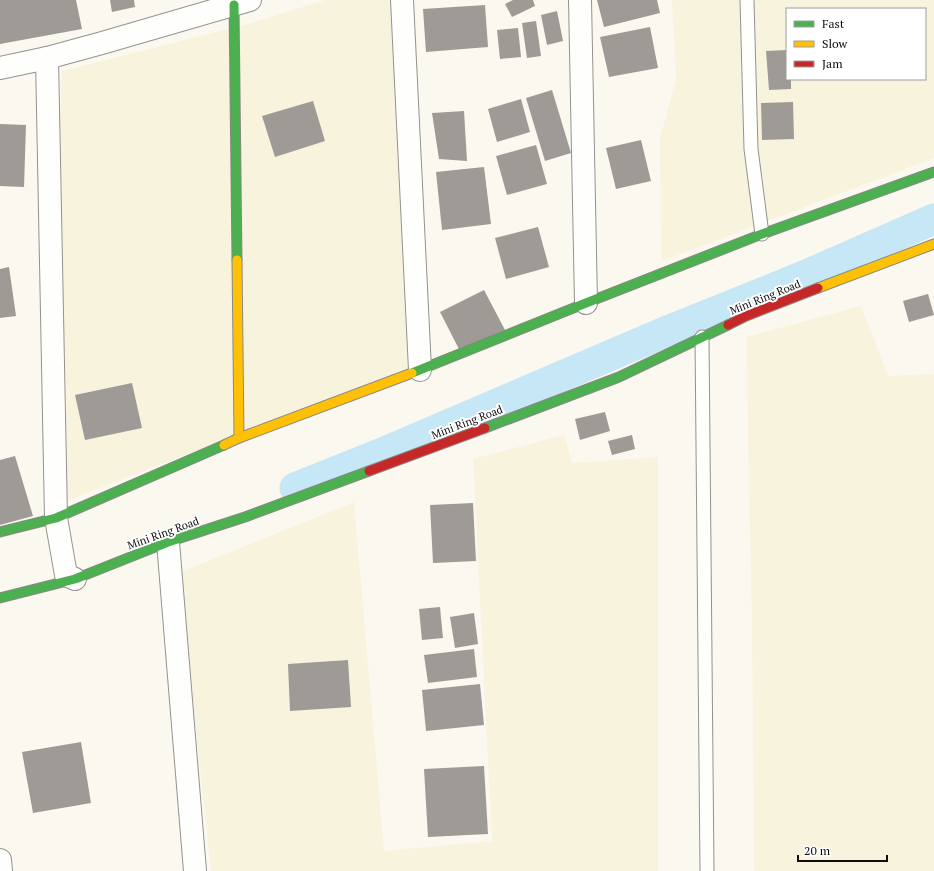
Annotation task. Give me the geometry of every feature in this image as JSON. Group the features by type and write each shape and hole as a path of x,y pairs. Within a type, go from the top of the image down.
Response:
{"street":[{"path":"402,0 420,370"},
{"path":"580,0 586,303"},
{"path":"0,68 102,44 242,3 239,438"},
{"path":"47,58 58,525 71,577"},
{"path":"0,532 58,525 239,438 420,370 762,234 934,172"},
{"name":"Mini Ring Road","path":"0,598 71,577 252,514 619,377 746,316 934,244"},
{"path":"168,542 195,871"},
{"path":"0,860 1,871"}],"lane":[{"path":"747,0 752,149 762,234"},
{"path":"702,337 707,871"}],"shaded area":[{"path":"325,0 395,0 409,368 66,501 66,382 55,227 62,71 245,25"},
{"path":"672,0 934,0 934,158 662,261 660,139 676,79"},
{"path":"861,306 888,376 934,374 934,871 754,871 752,616 746,337"},
{"path":"564,435 572,463 658,457 658,871 211,871 179,573 354,502 384,851 492,841 473,459"}],"building":[{"path":"0,0 76,0 82,29 0,44"},
{"path":"110,0 134,0 135,7 112,12"},
{"path":"513,0 533,0 535,6 512,17 505,4"},
{"path":"597,0 657,0 660,13 604,27"},
{"path":"485,5 488,47 426,52 423,9"},
{"path":"557,11 563,41 547,45 541,15"},
{"path":"536,21 541,56 527,58 522,23"},
{"path":"650,27 658,68 609,77 600,37"},
{"path":"518,28 521,57 500,59 497,30"},
{"path":"786,50 786,80 791,80 791,89 769,90 766,51"},
{"path":"552,90 571,153 545,161 526,98"},
{"path":"521,99 530,132 497,142 488,109"},
{"path":"313,101 325,141 275,157 262,116"},
{"path":"793,102 794,139 762,140 761,103"},
{"path":"464,111 467,161 439,159 432,113"},
{"path":"0,124 26,125 24,187 0,186"},
{"path":"641,140 651,181 616,189 606,148"},
{"path":"536,145 547,184 507,195 496,156"},
{"path":"484,167 491,224 442,230 436,172"},
{"path":"538,227 549,267 506,279 495,238"},
{"path":"9,267 16,316 0,318 0,269"},
{"path":"484,290 505,330 461,353 440,312"},
{"path":"928,294 934,315 909,322 903,301"},
{"path":"132,383 142,428 85,440 75,395"},
{"path":"605,412 610,431 580,440 575,419"},
{"path":"632,435 635,449 612,455 608,441"},
{"path":"15,456 33,516 0,525 0,460"},
{"path":"473,503 476,561 433,563 430,505"},
{"path":"440,607 443,638 422,640 419,609"},
{"path":"474,613 478,644 455,648 450,617"},
{"path":"474,649 477,677 428,683 424,655"},
{"path":"348,660 351,707 290,711 288,664"},
{"path":"480,684 484,725 426,731 422,690"},
{"path":"81,742 91,803 33,813 22,752"},
{"path":"484,766 488,834 428,837 424,769"}],"waterway":[{"path":"295,488 380,454 665,332 804,276 934,219"}],"traffic: fast":[{"path":"234,5 237,260"},
{"path":"412,373 762,234 934,172"},
{"path":"485,428 619,377 728,325"},
{"path":"0,532 56,518 224,445"},
{"path":"0,598 75,579 168,542 245,517 369,471"}],"traffic: slow":[{"path":"818,288 934,244"},
{"path":"224,445 239,438 237,260"},
{"path":"239,438 412,373"}],"traffic: jam":[{"path":"728,325 746,316 818,288"},
{"path":"369,471 485,428"}]}
